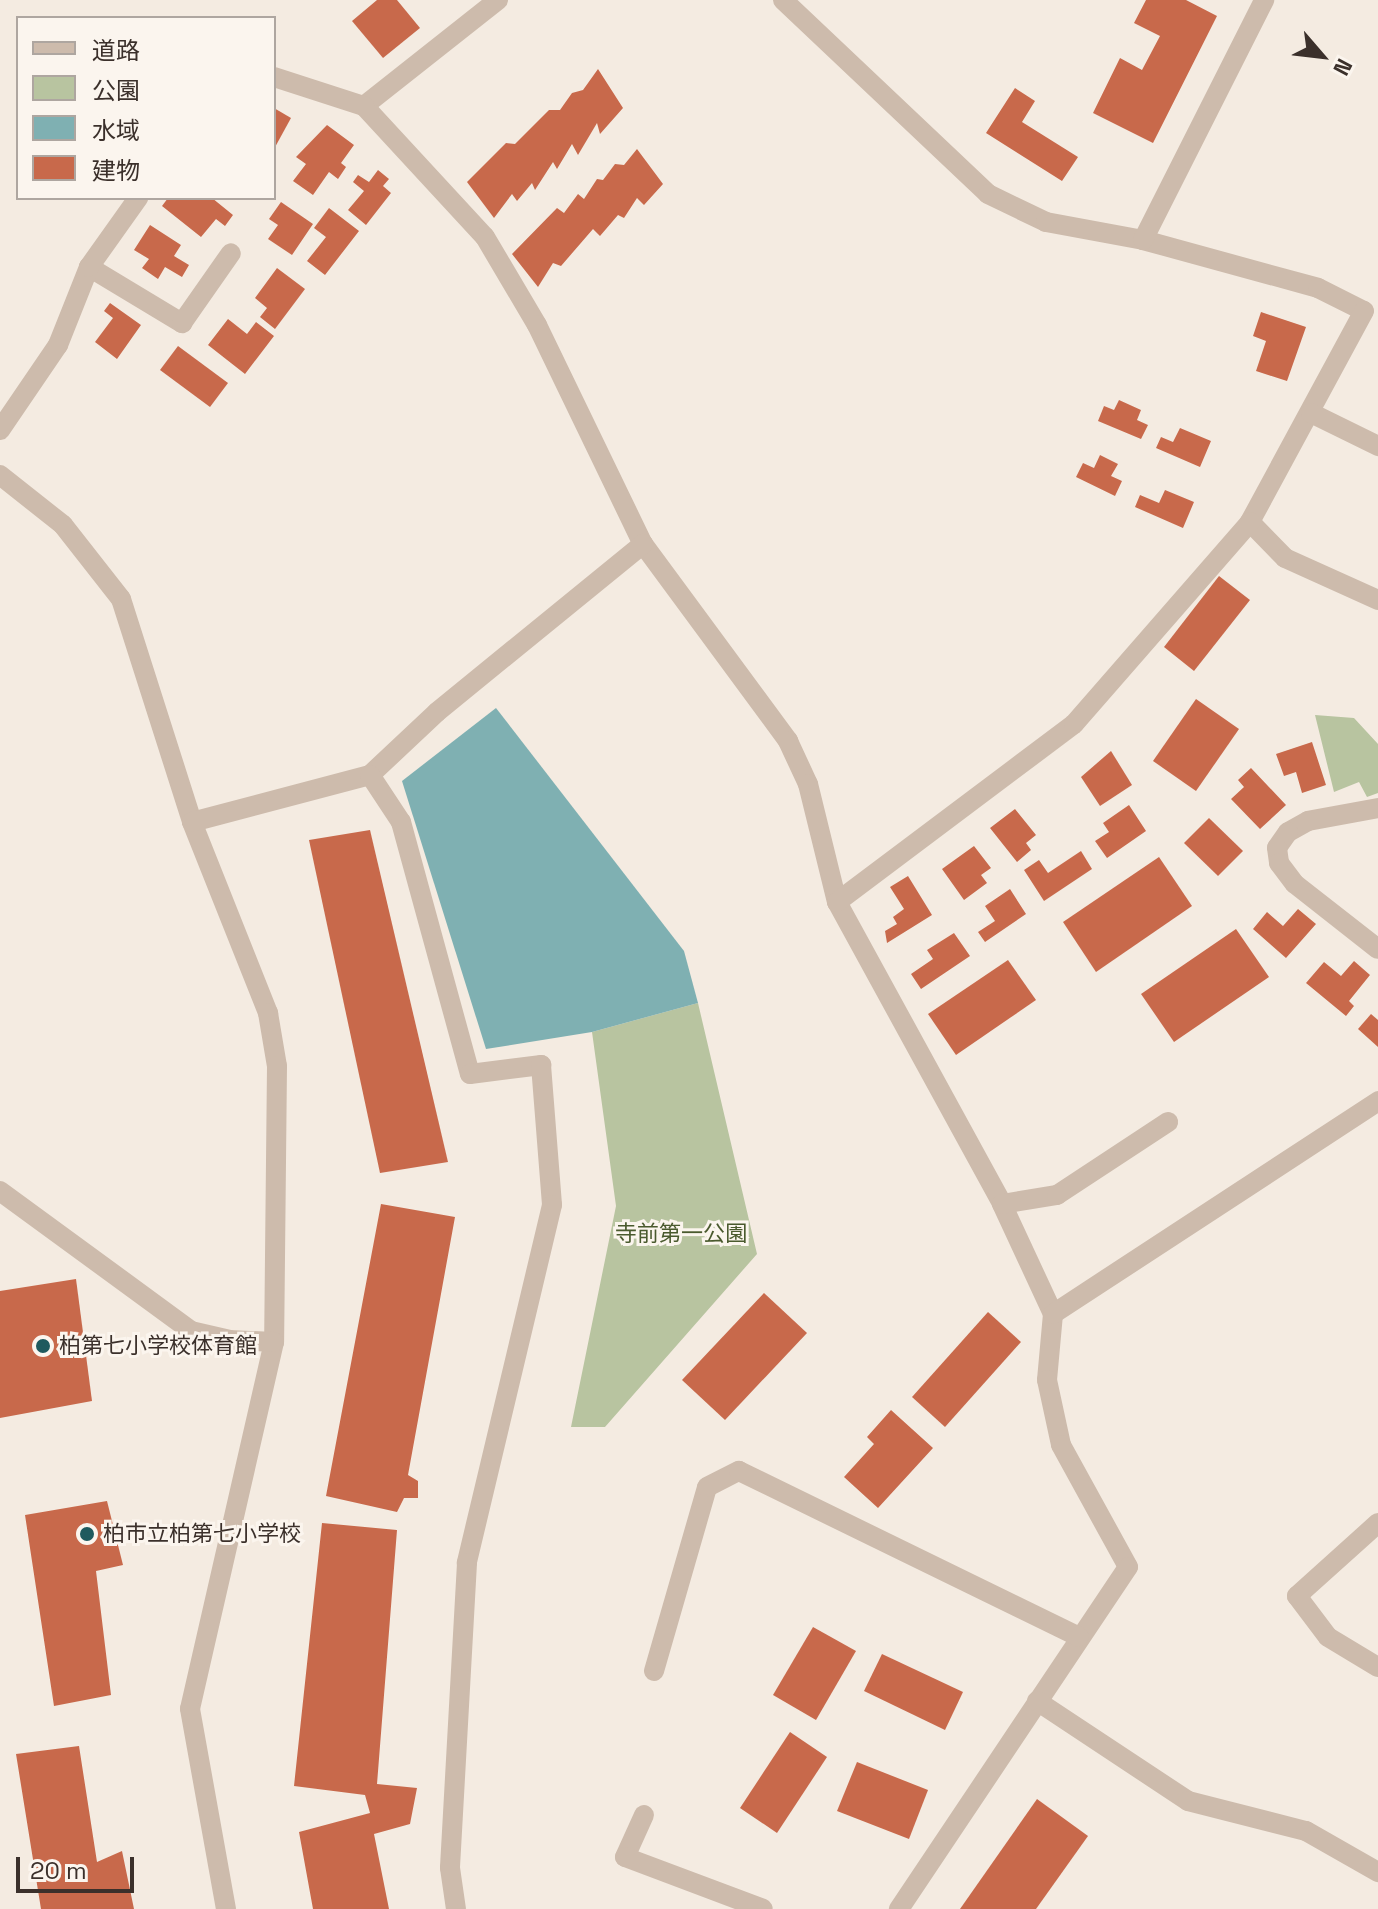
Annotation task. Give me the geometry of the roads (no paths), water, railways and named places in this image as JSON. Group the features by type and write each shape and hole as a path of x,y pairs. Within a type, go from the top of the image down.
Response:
{"street":[{"path":"364,106 498,0"},
{"path":"783,0 988,194 1046,222 1143,240 1318,288 1364,311 1250,522 1074,724 837,902"},
{"path":"1143,240 1264,0"},
{"path":"276,78 364,106 485,237 537,325 643,544 788,741 808,784 837,902 1002,1204 1053,1314 1047,1380 1061,1445 1128,1567 899,1909"},
{"path":"0,430 58,345 89,267 137,200"},
{"path":"89,267 182,323 231,253"},
{"path":"1311,413 1378,446"},
{"path":"1,479 63,525 121,599 192,822 268,1013 277,1066 274,1342 190,1709 226,1909"},
{"path":"1250,522 1285,558 1378,600"},
{"path":"192,822 370,775 437,712 643,544"},
{"path":"370,775 401,822 470,1074 541,1065 552,1205 467,1563 450,1868 456,1909"},
{"path":"1378,808 1308,821 1288,832 1277,848 1279,863 1295,884 1378,949"},
{"path":"1053,1314 1378,1101"},
{"path":"1002,1204 1057,1195 1168,1122"},
{"path":"0,1191 191,1331 229,1340 274,1342"},
{"path":"654,1671 707,1487 739,1471 1079,1637"},
{"path":"1378,1523 1297,1596 1328,1637 1378,1667"},
{"path":"1037,1701 1188,1801 1306,1831 1378,1872"},
{"path":"644,1815 625,1857 763,1909"}],"water":[{"path":"496,708 684,951 698,1003 592,1032 486,1049 402,781"}],"place":[{"name":"柏第七小学校体育館","path":"43,1346"},
{"name":"柏市立柏第七小学校","path":"87,1534"}],"park label":[{"name":"寺前第一公園","path":"681,1234"}]}
